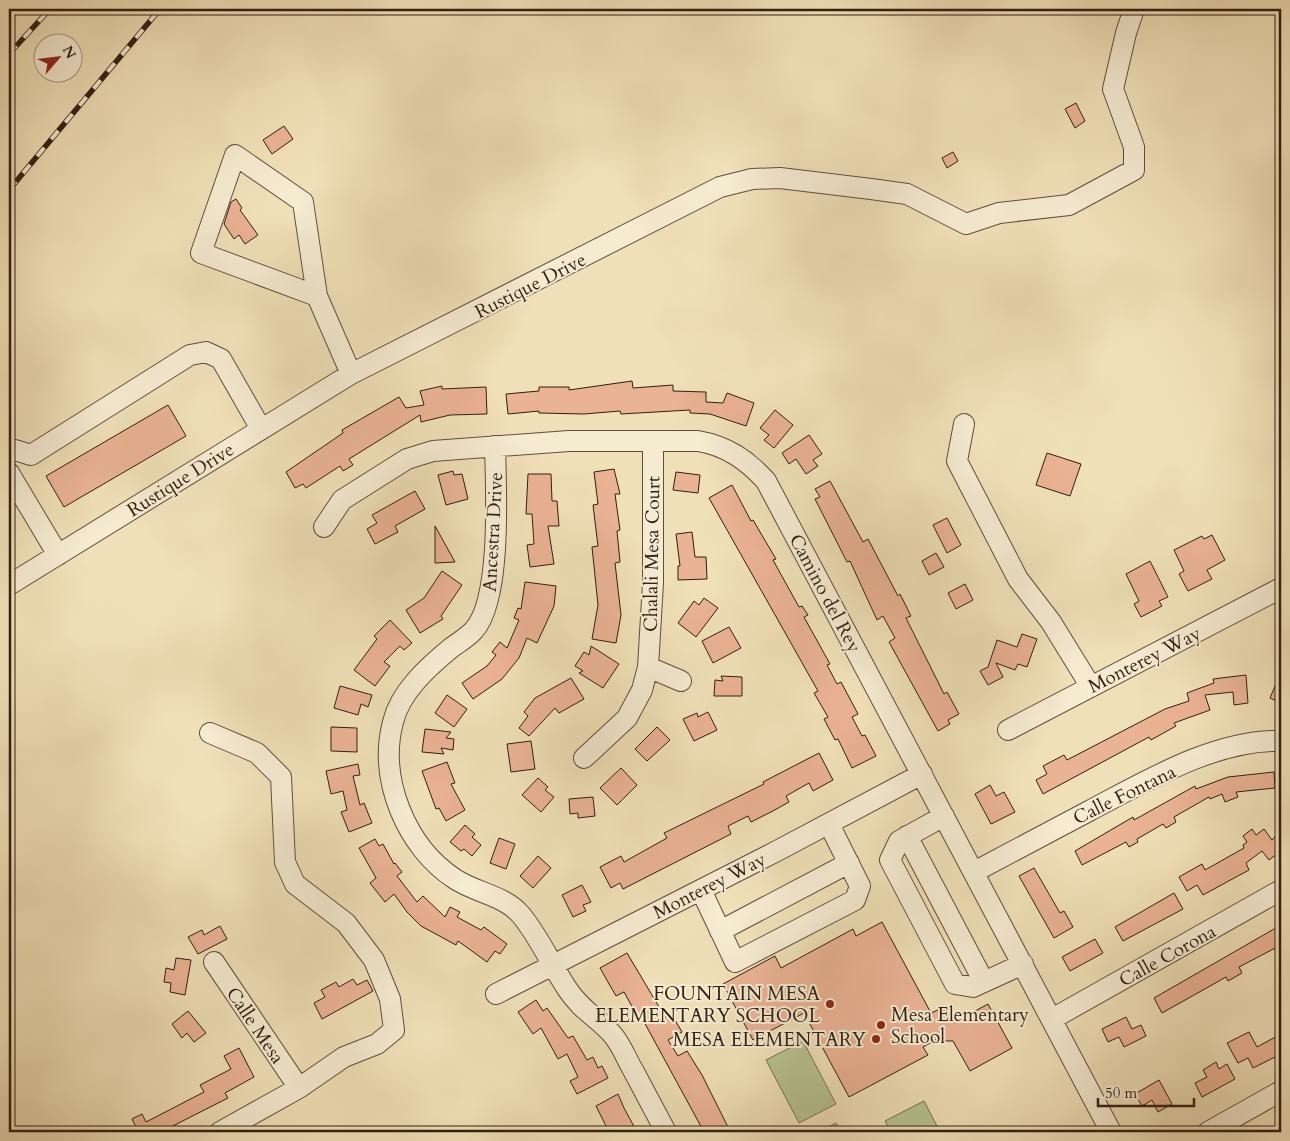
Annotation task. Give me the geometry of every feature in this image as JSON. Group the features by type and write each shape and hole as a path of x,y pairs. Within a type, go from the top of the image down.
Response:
{"street":[{"name":"Rustique Drive","path":"9,584 351,374 682,208 720,187 752,179 780,178 826,182 907,194 966,224 999,213 1069,205 1134,170 1134,147 1113,89 1126,33 1134,9"},
{"path":"317,296 200,253 236,155 303,202 317,296 351,374"},
{"path":"9,452 15,450 31,455 190,355 206,352 221,359 261,429"},
{"path":"964,424 957,461 1018,579 1051,622 1091,687"},
{"name":"Camino del Rey","path":"324,527 342,500 407,460 433,451 569,440 698,441 716,444 750,464 766,481 1111,1132"},
{"name":"Chalali Mesa Court","path":"584,758 627,718 642,690 648,667 652,583 653,442"},
{"name":"Ancestra Drive","path":"495,446 496,501 491,592 486,611 474,630 419,677 408,693 394,718 388,743 388,768 395,795 405,820 439,867 457,881 494,897 519,913 580,1007 608,1030 618,1042 666,1132"},
{"path":"9,473 58,554"},
{"name":"Monterey Way","path":"1008,730 1281,588"},
{"path":"648,667 681,681"},
{"path":"210,733 257,753 281,778 286,862 295,884 346,923 374,960 390,999 394,1030 377,1044 344,1057 299,1088 222,1132"},
{"name":"Calle Fontana","path":"974,872 1138,785 1210,753 1258,740 1281,741"},
{"name":"Monterey Way","path":"496,994 829,824 922,774"},
{"path":"944,816 901,841 977,984 1023,964"},
{"path":"701,890 735,962 847,905 855,900 860,886 829,824"},
{"path":"720,931 849,863"},
{"name":"Calle Corona","path":"1052,1020 1281,890"},
{"name":"Calle Mesa","path":"214,962 299,1088"},
{"path":"1208,1132 1279,1097"}],"green space":[{"path":"803,1041 836,1104 799,1123 766,1060"},
{"path":"924,1101 940,1132 891,1132 885,1121"},
{"path":"836,1123 842,1132 818,1132"}],"building":[{"path":"1076,103 1085,121 1075,128 1065,109"},
{"path":"284,126 293,139 272,154 263,140"},
{"path":"953,152 958,161 947,168 942,158"},
{"path":"236,199 242,208 240,210 258,235 245,244 239,235 234,239 224,224 231,202"},
{"path":"632,381 633,388 673,385 673,391 706,392 706,402 723,403 727,393 754,403 746,426 710,414 690,413 690,410 621,414 620,411 584,414 539,413 539,411 508,414 506,394 539,391 539,387 569,387 569,390"},
{"path":"442,386 442,389 486,387 487,414 450,415 421,422 420,415 349,459 353,465 343,471 340,466 306,488 303,484 295,488 286,472 343,433 342,430 399,397 406,408 424,405 420,391"},
{"path":"168,405 186,436 64,507 46,476"},
{"path":"775,410 793,425 774,448 764,440 769,435 760,428"},
{"path":"809,435 822,454 813,460 818,466 806,474 796,459 789,464 782,453"},
{"path":"1047,453 1081,464 1070,496 1036,485"},
{"path":"614,469 620,494 615,494 620,530 617,531 620,562 615,563 621,615 616,643 592,639 598,605 592,547 598,546 593,505 598,504 594,472"},
{"path":"453,471 454,475 462,474 468,499 446,505 438,475"},
{"path":"676,472 700,475 698,493 673,490"},
{"path":"528,474 551,474 552,501 557,501 559,526 548,526 554,564 530,567 527,545 534,544 532,514 526,514"},
{"path":"830,481 863,542 868,539 898,596 900,594 911,616 906,618 944,694 947,692 959,714 948,720 950,724 938,731 889,642 895,638 883,616 877,620 850,561 847,562 815,499 820,497 815,489"},
{"path":"732,485 751,521 753,520 776,559 773,560 799,607 802,606 808,615 804,617 830,664 827,665 837,684 841,682 858,714 852,717 862,736 865,735 876,756 852,768 838,739 835,740 824,719 828,717 814,693 818,691 709,498"},
{"path":"415,491 425,509 395,526 398,532 375,544 367,529 377,523 372,515"},
{"path":"947,518 961,545 947,553 933,525"},
{"path":"435,526 455,562 435,563"},
{"path":"692,532 695,557 706,557 707,579 678,580 678,566 680,566 676,534"},
{"path":"1212,535 1225,560 1207,570 1212,579 1188,591 1179,574 1184,571 1174,550 1202,536 1204,539"},
{"path":"936,553 944,567 929,575 922,561"},
{"path":"1150,561 1168,597 1159,601 1162,606 1141,617 1134,604 1139,601 1126,574"},
{"path":"442,571 462,585 441,616 443,619 420,633 406,610 424,598"},
{"path":"525,582 556,586 554,606 537,643 527,638 519,658 502,679 473,699 462,683 487,666 496,655 492,652 500,642 507,648 519,620 514,618 518,608 521,609"},
{"path":"965,584 973,600 956,609 948,593"},
{"path":"704,598 718,608 696,637 678,623 694,601 699,605"},
{"path":"390,620 412,643 404,650 400,646 384,662 390,666 375,686 354,670 377,639 374,636"},
{"path":"729,627 741,648 713,663 702,641"},
{"path":"1022,634 1037,639 1027,667 1018,664 1015,670 996,663 1003,677 988,685 980,671 988,667 997,640 1017,647"},
{"path":"591,646 619,664 603,688 579,673 583,671 575,666 584,652 589,655"},
{"path":"1281,672 1281,703 1270,698"},
{"path":"1246,675 1248,703 1234,705 1233,692 1205,695 1210,710 1174,723 1176,726 1151,740 1149,737 1043,794 1036,780 1047,774 1043,766 1064,755 1067,760 1165,709 1189,701 1187,693 1214,683 1213,679"},
{"path":"721,676 742,677 742,696 714,696 715,680 723,681"},
{"path":"571,678 584,699 559,713 555,708 529,736 519,728 528,716 524,712 535,698"},
{"path":"340,686 372,695 368,707 361,704 358,715 334,708"},
{"path":"447,695 467,709 454,727 435,713"},
{"path":"708,712 717,730 694,741 683,719 697,713 698,717"},
{"path":"331,727 357,728 357,752 331,751"},
{"path":"657,727 670,740 647,761 635,749"},
{"path":"425,729 451,732 446,738 454,739 453,750 441,748 444,754 422,752"},
{"path":"531,741 535,769 511,772 507,744"},
{"path":"819,753 833,780 813,791 809,783 786,796 789,802 771,812 751,822 748,816 728,826 731,834 623,889 620,883 611,888 600,867 621,856 624,862 667,838 664,833 764,784 763,782"},
{"path":"447,762 455,783 451,784 465,810 446,821 439,808 436,809 422,771"},
{"path":"358,764 360,775 353,776 360,805 364,803 372,823 349,832 341,812 347,810 343,791 331,794 326,771"},
{"path":"621,768 637,785 617,805 600,788"},
{"path":"1274,772 1275,788 1236,792 1238,797 1225,802 1222,794 1210,799 1209,797 1174,817 1176,822 1166,828 1163,824 1137,839 1138,842 1129,847 1126,842 1082,865 1075,851 1133,817 1134,820 1195,786 1196,789 1228,777"},
{"path":"538,778 548,787 545,790 554,797 541,812 522,795"},
{"path":"990,785 996,796 1004,792 1015,812 991,824 975,794"},
{"path":"593,797 595,816 578,818 578,813 570,814 569,799"},
{"path":"465,825 475,834 472,837 481,845 472,856 464,849 461,851 450,842"},
{"path":"1252,829 1256,835 1264,829 1272,840 1281,830 1281,851 1269,860 1262,851 1246,863 1249,870 1203,895 1197,885 1187,891 1179,877 1202,864 1205,870 1244,848 1243,845 1247,842 1243,836"},
{"path":"499,838 515,844 506,869 490,863"},
{"path":"375,839 379,846 383,844 394,864 402,872 397,876 417,902 423,896 445,917 450,907 460,912 457,917 481,930 484,927 507,944 500,954 495,951 487,962 458,941 456,945 421,926 407,912 394,894 385,902 370,883 376,878 359,848"},
{"path":"538,856 551,868 533,888 520,876"},
{"path":"1034,868 1060,913 1064,911 1073,927 1054,938 1019,876"},
{"path":"582,885 591,902 583,905 586,911 573,917 562,895"},
{"path":"1174,893 1183,909 1123,941 1115,927"},
{"name":"FOUNTAIN MESA ELEMENTARY SCHOOL","path":"882,922 931,1013 940,1009 947,1012 953,1023 988,1004 1012,1048 970,1071 953,1041 943,1041 941,1037 923,1047 928,1055 849,1097 804,1013 753,1040 723,984 775,956 781,968 853,929 856,936"},
{"path":"1281,925 1281,945 1239,967 1242,973 1228,981 1226,977 1162,1013 1154,998"},
{"path":"220,926 227,939 198,954 188,937 202,930 204,935"},
{"path":"1095,939 1103,953 1070,971 1062,957"},
{"path":"627,953 665,1017 671,1013 682,1032 668,1040 678,1056 687,1051 702,1075 728,1127 718,1132 704,1132 643,1020 640,1021 624,992 616,996 600,968"},
{"path":"176,958 191,960 185,995 170,992 171,983 164,982 166,968 174,970"},
{"path":"353,979 357,985 367,980 373,991 322,1019 314,1003 325,997 321,990 336,982 339,987"},
{"path":"536,1000 543,1011 547,1008 568,1038 573,1036 587,1060 593,1057 598,1068 602,1066 608,1078 577,1094 570,1081 578,1077 567,1054 558,1059 541,1028 533,1034 518,1012"},
{"path":"188,1011 206,1033 194,1042 187,1033 182,1038 172,1024"},
{"path":"1126,1017 1132,1029 1141,1025 1146,1036 1124,1047 1119,1037 1108,1042 1102,1029"},
{"path":"1249,1032 1257,1047 1281,1034 1281,1054 1253,1068 1248,1058 1238,1063 1227,1043"},
{"path":"239,1048 254,1077 225,1093 228,1098 161,1132 126,1132 136,1127 132,1119 142,1114 146,1122 204,1092 200,1085 231,1069 224,1056"},
{"path":"1216,1062 1219,1069 1227,1064 1235,1079 1202,1097 1195,1083 1207,1077 1203,1070"},
{"path":"1159,1080 1172,1104 1158,1112 1152,1100 1142,1106 1135,1094"},
{"path":"618,1094 637,1132 609,1132 596,1106"}],"railway":[{"path":"9,54 50,9"},
{"path":"9,190 160,9"}],"place":[{"name":"FOUNTAIN MESA ELEMENTARY SCHOOL","path":"830,1004"},
{"name":"Mesa Elementary School","path":"881,1025"},
{"name":"MESA ELEMENTARY","path":"876,1039"}]}
